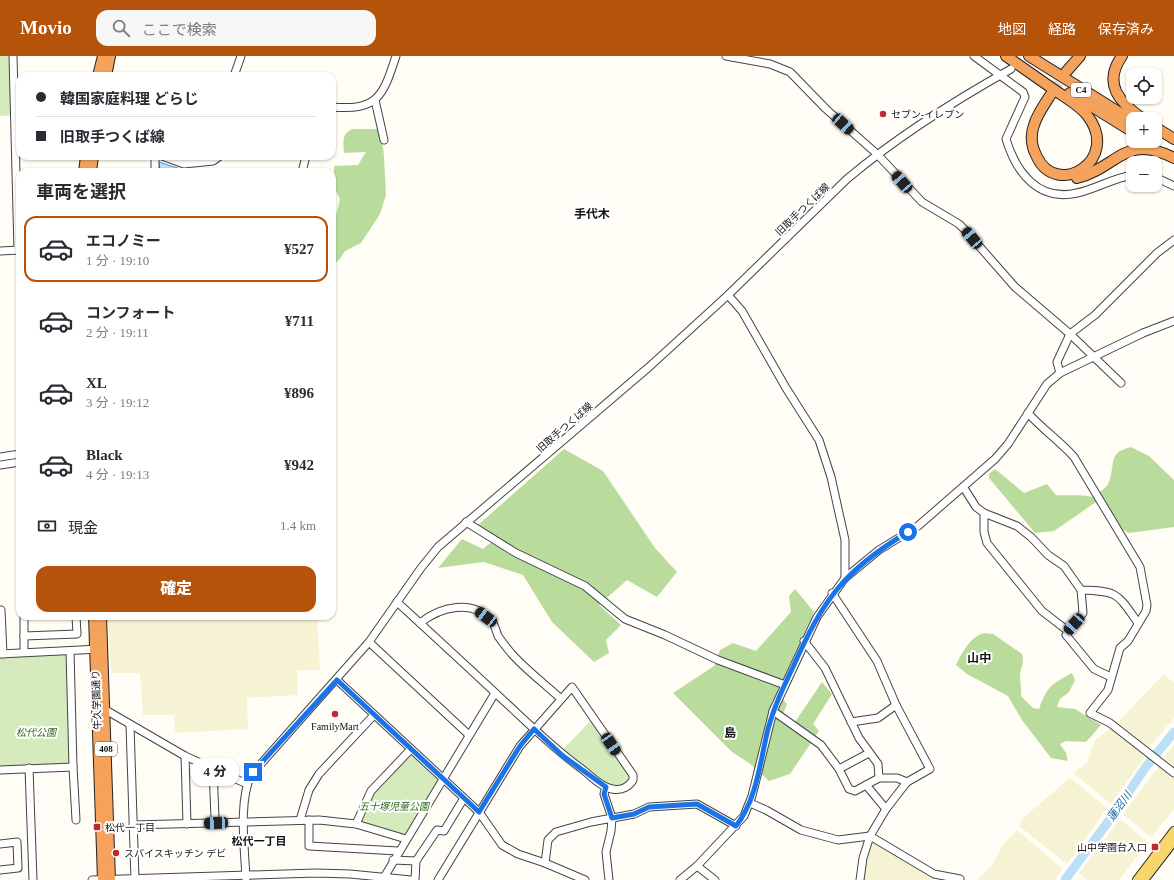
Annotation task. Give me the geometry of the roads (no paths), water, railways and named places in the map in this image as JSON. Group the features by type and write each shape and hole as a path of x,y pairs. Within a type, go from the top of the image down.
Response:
{"highway":[{"path":"1006,56 1069,100 1087,116 1096,133 1097,146 1094,156 1086,167 1074,174 1065,175 1046,168 1039,161 1032,143 1034,124 1051,89 1033,116 1027,131 1026,140 1030,158 1044,172 1062,180 1080,177 1119,156 1138,148 1149,148 1174,158"},
{"name":"C4","path":"1014,56 1088,105 1126,128"},
{"name":"C4","path":"1029,56 1126,117"},
{"path":"1074,56 1064,71 1080,56"},
{"path":"1122,56 1114,72 1116,91 1126,106 1134,112"},
{"path":"99,72 105,57"},
{"path":"105,57 106,72"},
{"path":"1162,131 1174,138"},
{"path":"1162,138 1174,144"},
{"path":"1162,148 1174,154"},
{"name":"牛久学園通り","path":"94,620 104,709 106,880"},
{"name":"牛久学園通り","path":"101,620 98,649 106,880"}],"main road":[{"path":"1137,880 1174,830"},
{"path":"1144,880 1174,841"}],"street":[{"path":"13,56 16,153"},
{"path":"235,72 241,56"},
{"path":"336,107 352,109 364,107 375,100 386,85 396,56"},
{"path":"726,56 770,64 790,72 826,109 877,154 922,202 959,224 966,230 1015,287 1070,334 1121,383"},
{"path":"974,56 1023,92 1025,97 1006,139 1012,158 1022,175 1047,192 1076,193 1126,176"},
{"name":"旧取手つくば線","path":"246,878 243,802 247,784 253,772 337,680 369,642 421,568 438,547 643,373 728,295 847,178 898,138 1011,69"},
{"path":"375,100 384,140"},
{"path":"173,160 184,164 214,160"},
{"path":"1162,180 1174,186"},
{"path":"1060,373 1057,362 1070,334 1095,315 1157,253 1174,240"},
{"path":"0,251 16,250"},
{"path":"728,295 742,310 786,388 819,440 831,477 845,540 845,578"},
{"path":"680,880 697,866 736,826 750,803 773,711 804,641 832,593 845,578 879,550 918,526 964,488 995,459 1008,444 1047,384 1060,373 1155,327 1174,321"},
{"path":"1028,413 1040,427 1064,445 1074,457 1138,562 1144,586 1147,605 1146,611 1128,641 1120,648 1108,690 1090,713 1110,723 1174,773"},
{"path":"0,457 16,455"},
{"path":"0,465 16,463"},
{"path":"964,488 976,506 984,513 1017,526 1048,555 1064,566 1081,590 1083,613 1068,631 1066,636 1094,669 1111,677"},
{"path":"984,513 984,532 987,543 1042,612 1068,631"},
{"path":"466,522 516,553 585,586 626,619 665,635 718,660 784,685"},
{"path":"1081,590 1106,590 1116,594 1138,623"},
{"path":"832,593 877,661 896,705 930,769 907,782 886,809 870,836 863,858 860,880"},
{"path":"397,602 420,623 495,693 534,729 563,756 606,787 620,790 630,785 633,780 633,775 572,687 534,729 520,746 438,880"},
{"path":"420,623 429,616 447,608 464,608 480,612 492,622 498,636 512,654 561,699"},
{"path":"1,610 2,654 98,649"},
{"path":"24,620 24,652"},
{"path":"24,636 77,634 76,620"},
{"path":"804,641 825,668 859,738 878,764 879,778"},
{"path":"369,642 469,735"},
{"path":"70,651 76,820"},
{"path":"337,680 479,812 502,845 518,854 545,862 585,880"},
{"path":"383,878 495,693"},
{"path":"851,722 878,718 896,705"},
{"path":"104,709 185,756 247,784"},
{"path":"773,711 822,745 839,770 849,789 855,791 879,778 897,778 907,782"},
{"path":"300,820 309,790 319,774 374,715"},
{"path":"130,725 135,879"},
{"path":"356,824 371,791 411,749"},
{"path":"839,770 869,752"},
{"path":"185,756 187,824"},
{"path":"0,770 73,767"},
{"path":"29,768 33,880"},
{"path":"213,769 215,818"},
{"path":"866,785 886,809"},
{"path":"606,787 604,794 612,818 611,831 606,852 609,880"},
{"path":"415,880 416,861 437,830 444,831 464,798"},
{"path":"750,803 766,810 801,830 838,840 870,836 934,874 960,879"},
{"path":"545,862 548,840 556,832 591,822 634,814 649,807 697,804 736,826"},
{"path":"133,825 309,820 356,824 406,839"},
{"path":"309,820 309,846 398,851"},
{"path":"0,844 17,842 18,868 0,870"},
{"path":"393,860 416,861"},
{"path":"697,866 715,880"},
{"path":"92,880 315,876 411,880"}],"water":[{"path":"159,162 178,168 160,168"}],"waterway":[{"name":"蓮沼川","path":"1065,880 1116,811 1145,768 1174,732"}],"tunnel":[{"path":"1053,91 1066,72"}],"place":[{"name":"セブン-イレブン","path":"883,114"},
{"name":"FamilyMart","path":"335,714"},
{"name":"松代一丁目","path":"97,827"},
{"name":"山中学園台入口","path":"1155,847"},
{"name":"スパイスキッチン デビ","path":"116,853"}],"district":[{"name":"手代木","path":"592,214"},
{"name":"山中","path":"979,658"},
{"name":"島","path":"730,733"},
{"name":"松代一丁目","path":"259,841"}],"park label":[{"name":"松代公園","path":"36,732"},
{"name":"五十塚児童公園","path":"394,806"}]}
